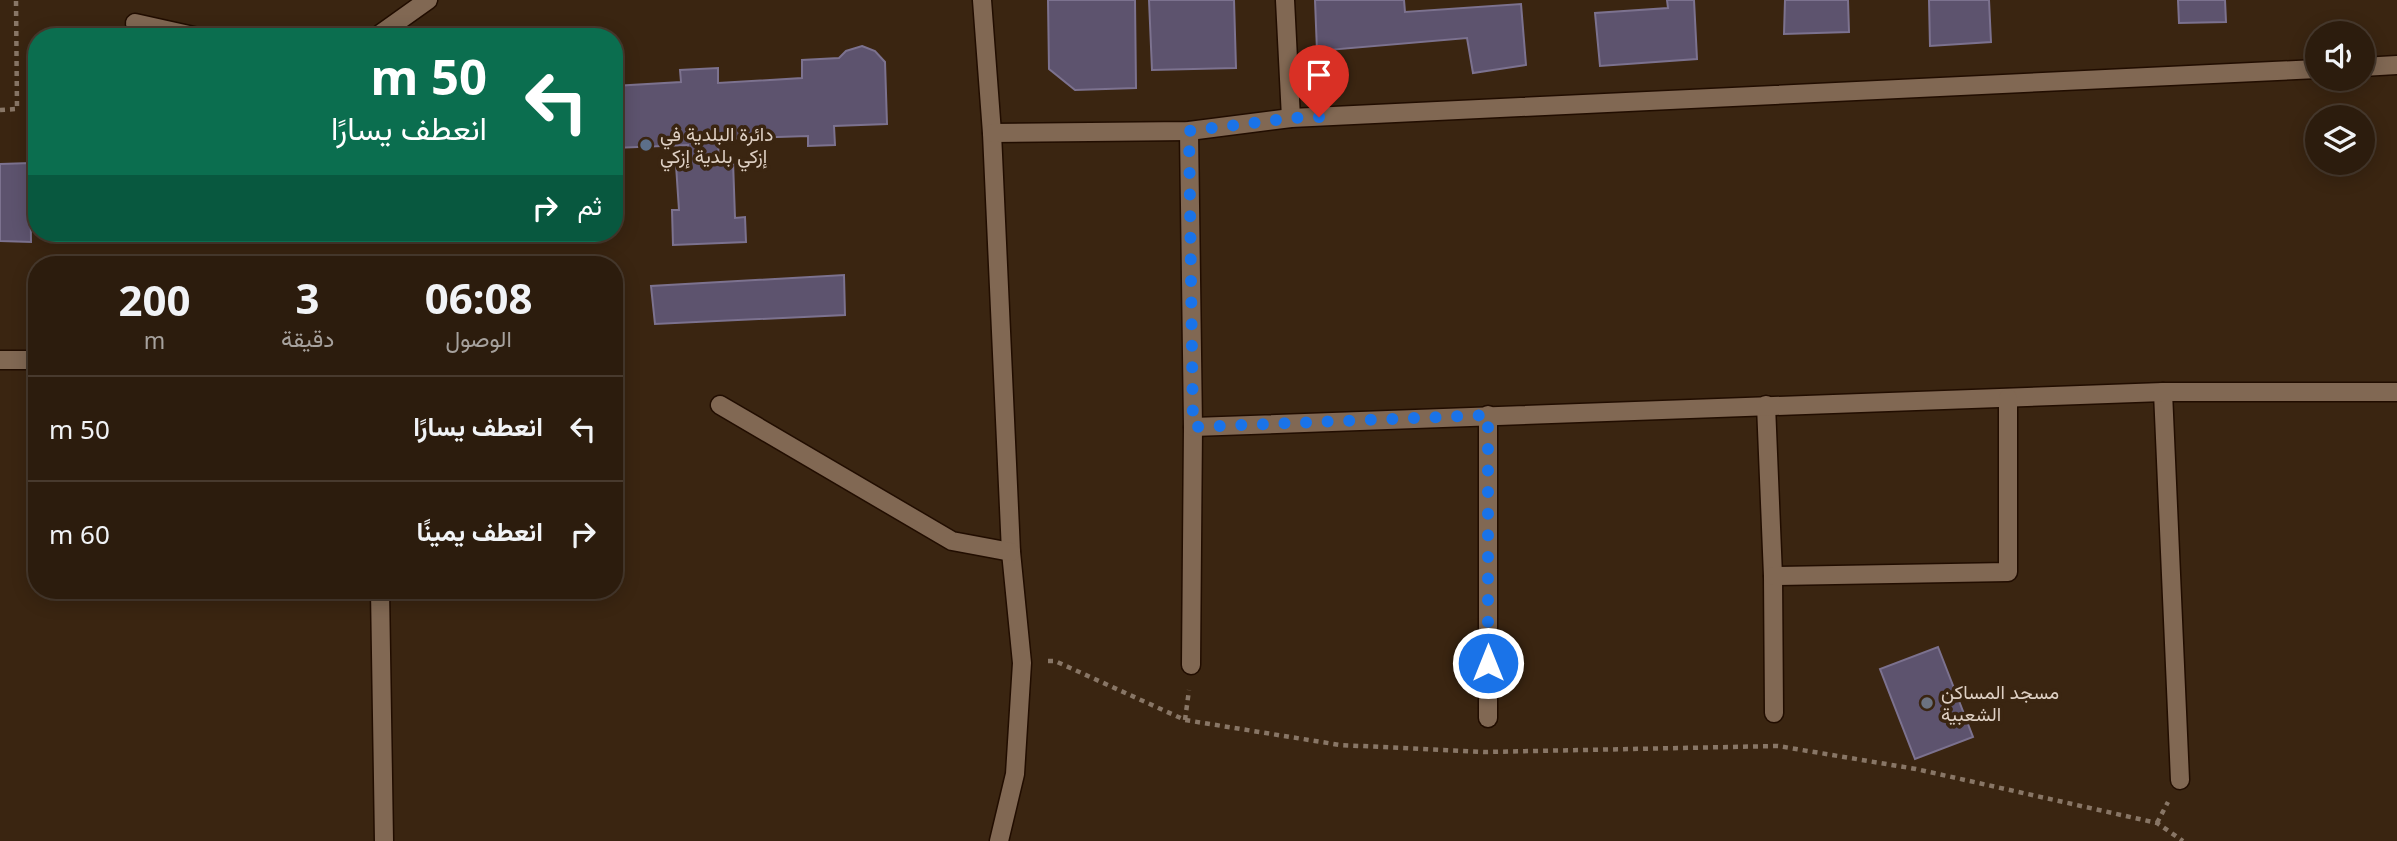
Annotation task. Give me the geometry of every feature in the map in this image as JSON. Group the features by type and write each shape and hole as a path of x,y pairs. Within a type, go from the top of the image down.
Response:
{"street":[{"path":"389,28 429,0"},
{"path":"982,0 992,133 1011,552 1022,663 1015,775 999,841"},
{"path":"1285,0 1291,118"},
{"path":"135,23 158,28"},
{"path":"2375,66 2397,65"},
{"path":"992,133 1189,131 1291,118 2305,70"},
{"path":"1189,131 1193,427 1191,665"},
{"path":"0,360 28,360"},
{"path":"1193,427 2163,392 2397,392"},
{"path":"2163,392 2180,780"},
{"path":"1773,576 2008,572 2008,398"},
{"path":"720,405 952,541 1011,552"},
{"path":"1766,405 1773,576 1774,713"},
{"path":"1488,415 1488,718"},
{"path":"380,599 383,841"}],"path":[{"path":"0,110 17,109 16,0"},
{"path":"1022,663 1055,661 1185,720 1340,746 1485,751 1777,746 1916,769 2157,823 2183,841"}],"building":[{"path":"1048,0 1135,0 1136,88 1075,90 1049,69"},
{"path":"1149,0 1234,0 1236,68 1152,70"},
{"path":"1315,0 1404,0 1405,12 1521,4 1526,65 1473,73 1467,38 1317,51"},
{"path":"1667,0 1694,0 1697,59 1600,66 1595,13 1668,8"},
{"path":"1785,0 1848,0 1849,32 1784,34"},
{"path":"1929,0 1989,0 1991,42 1930,46"},
{"path":"2178,0 2225,0 2226,22 2179,23"},
{"name":"دائرة البلدية في إزكي بلدية إزكي","path":"862,46 875,51 885,62 887,124 834,126 835,145 808,146 808,136 718,139 719,162 733,161 735,218 745,217 746,242 673,245 672,210 679,210 676,165 689,164 688,145 623,148 623,85 681,82 680,70 718,68 718,83 802,78 802,60 839,58 846,51"},
{"path":"28,163 28,242 0,241 0,164"},
{"path":"844,275 845,315 655,324 651,286"},
{"name":"مسجد المساكن الشعبية","path":"1938,647 1973,737 1915,759 1880,669"}],"place":[{"name":"دائرة البلدية في إزكي بلدية إزكي","path":"646,145"},
{"name":"مسجد المساكن الشعبية","path":"1927,703"}],"route":[{"path":"1319,117 1189,131 1193,427 1488,415 1488,663"}]}
